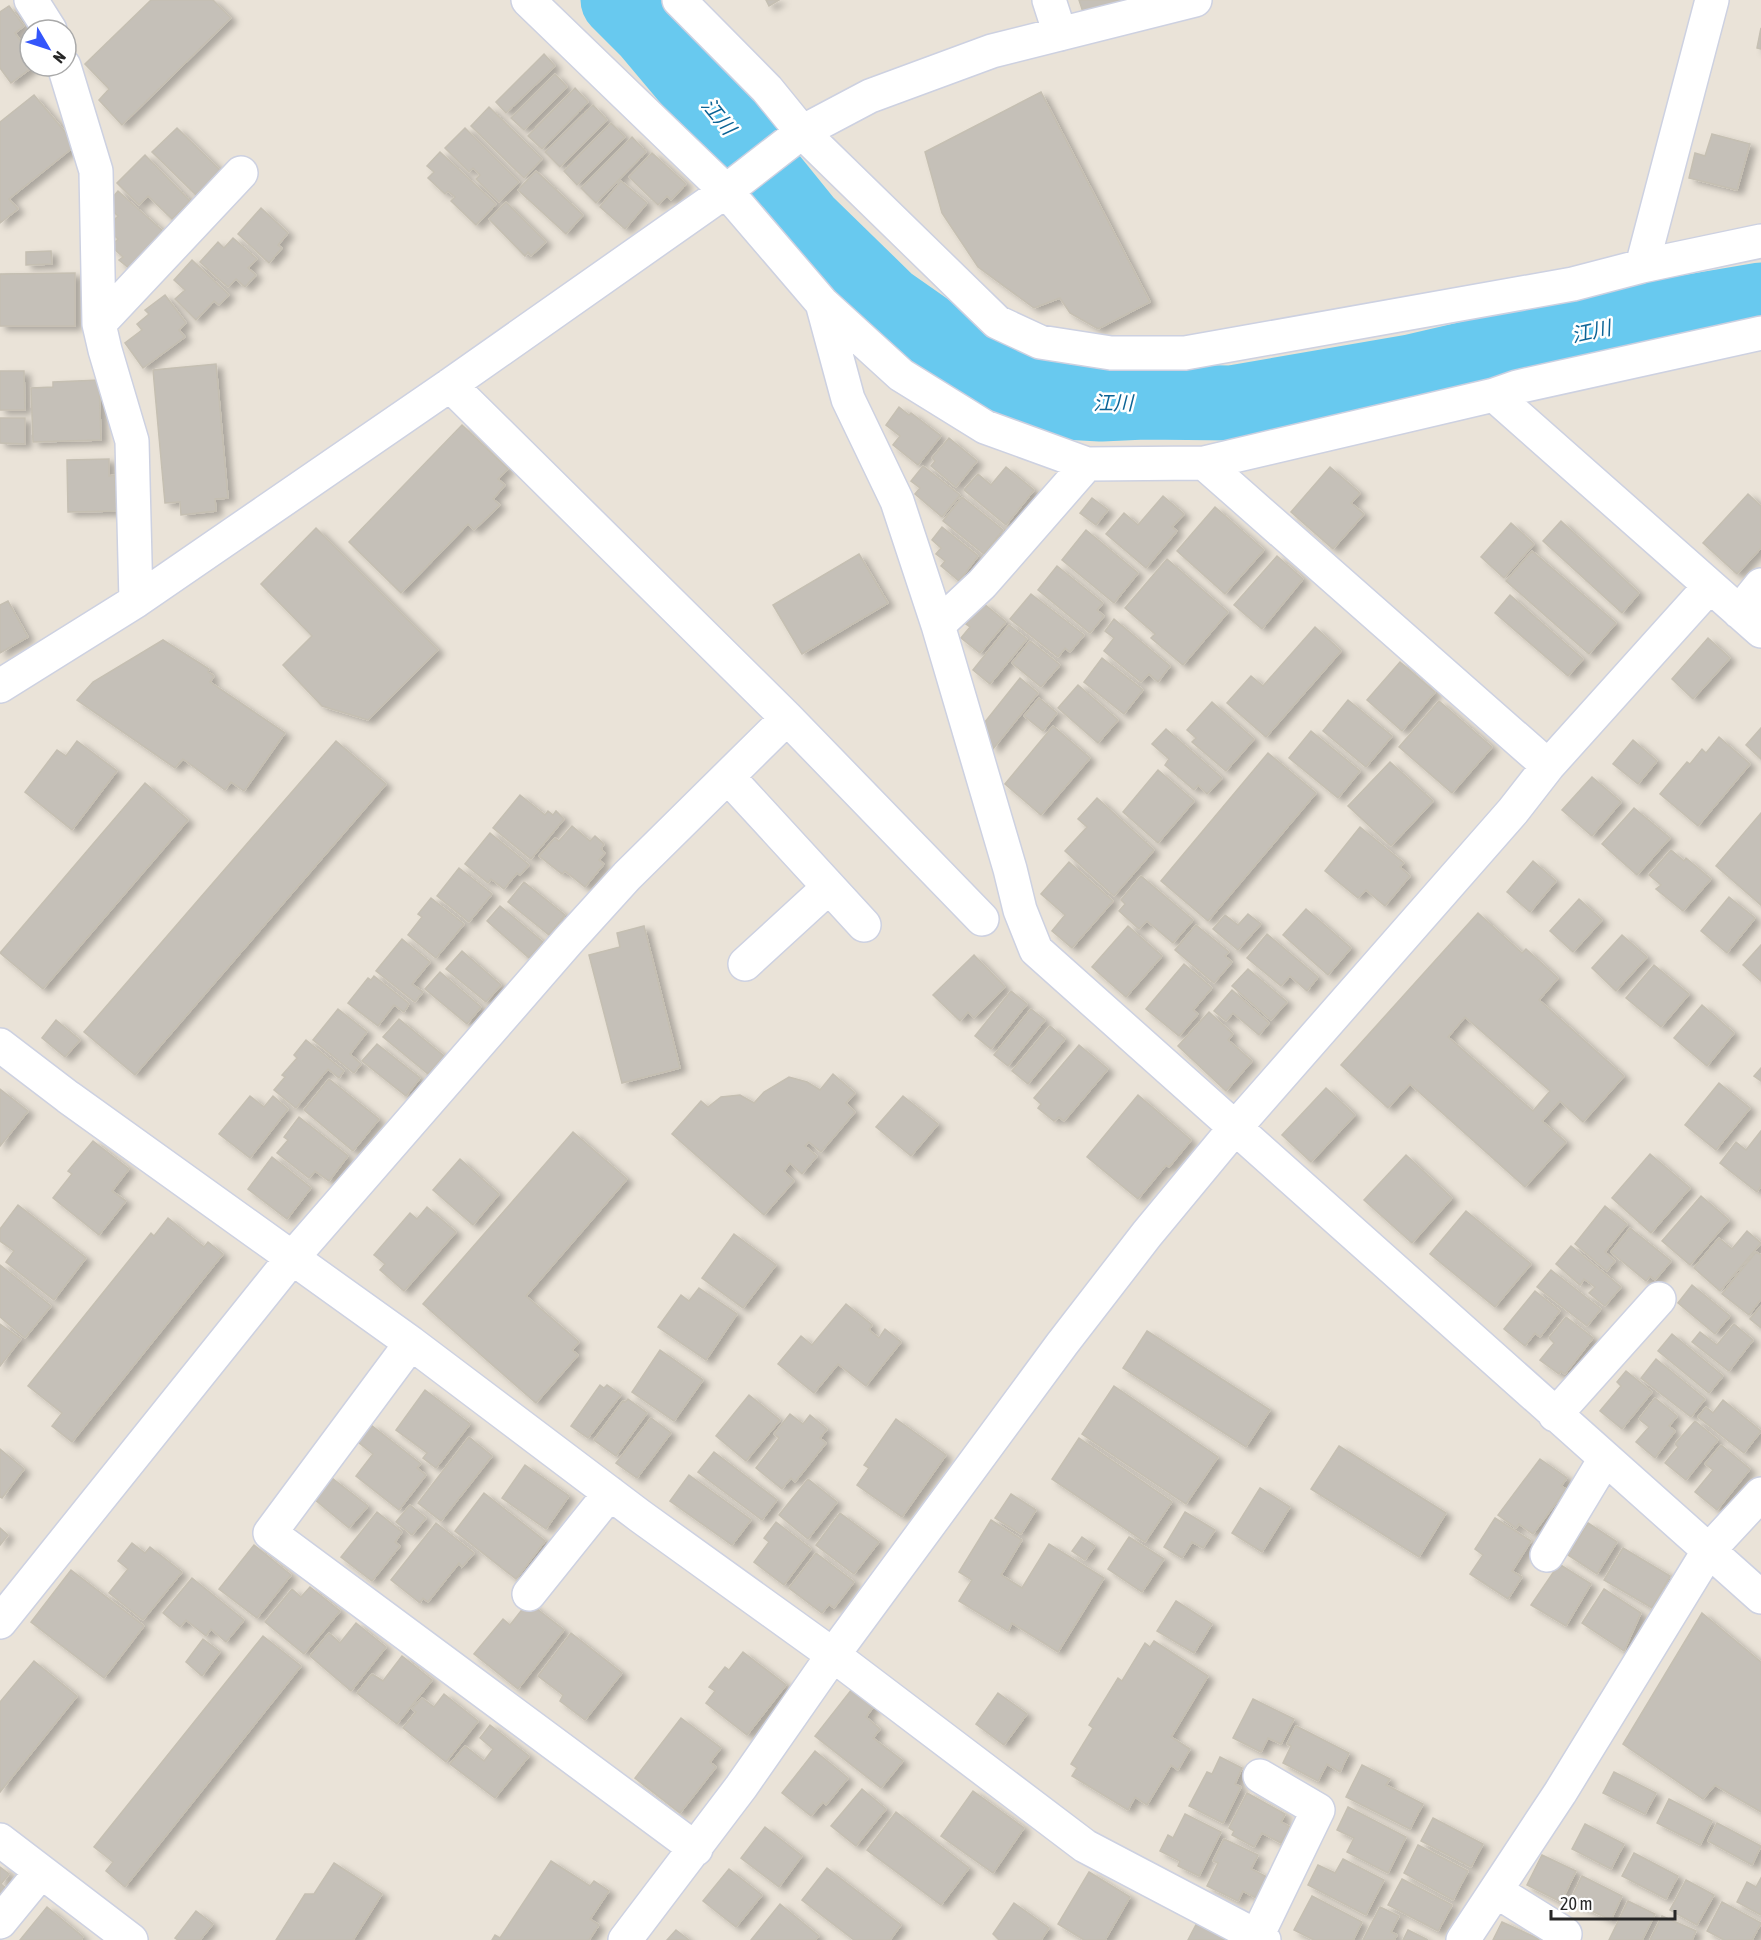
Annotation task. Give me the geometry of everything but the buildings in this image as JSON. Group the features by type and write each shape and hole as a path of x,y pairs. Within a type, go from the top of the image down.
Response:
{"street":[{"path":"32,0 43,18"},
{"path":"528,0 726,191 822,303 901,375 985,427 1087,464 1204,463 1494,395 1517,387 1761,333"},
{"path":"678,0 767,89 802,132 997,322 1040,342 1111,353 1185,353 1573,284 1642,266 1761,241"},
{"path":"1048,0 1059,34"},
{"path":"0,686 136,601 450,386 726,191 802,132 870,96 992,51 1195,0"},
{"path":"1642,266 1712,0"},
{"path":"68,78 96,171 99,324 132,441 136,601"},
{"path":"99,324 240,172"},
{"path":"822,303 848,399 897,501 938,625 1020,910 1036,950 1761,1597"},
{"path":"450,386 787,718 982,919"},
{"path":"1494,395 1750,621 1761,585"},
{"path":"1204,463 1548,766"},
{"path":"938,625 982,584 1087,464"},
{"path":"625,1940 696,1849 833,1655 1062,1344 1147,1234 1234,1129 1513,811 1548,766 1710,586"},
{"path":"0,1622 292,1258 627,876 787,718"},
{"path":"728,777 864,925"},
{"path":"745,964 830,887"},
{"path":"0,1045 68,1097 411,1343 610,1493 833,1655 1085,1846 1260,1938 1318,1810 1260,1776"},
{"path":"1556,1415 1659,1299"},
{"path":"411,1343 270,1533 696,1849"},
{"path":"1547,1555 1605,1459"},
{"path":"529,1594 610,1493"},
{"path":"1464,1940 1560,1792 1709,1550 1761,1494"},
{"path":"0,1840 131,1940"},
{"path":"0,1922 41,1872"},
{"path":"1496,1891 1564,1934"}],"waterway":[{"name":"江川","path":"618,0 648,30 806,223 888,303 958,352 995,373 1038,394 1065,402 1232,403 1411,372 1608,326 1761,300"}]}
